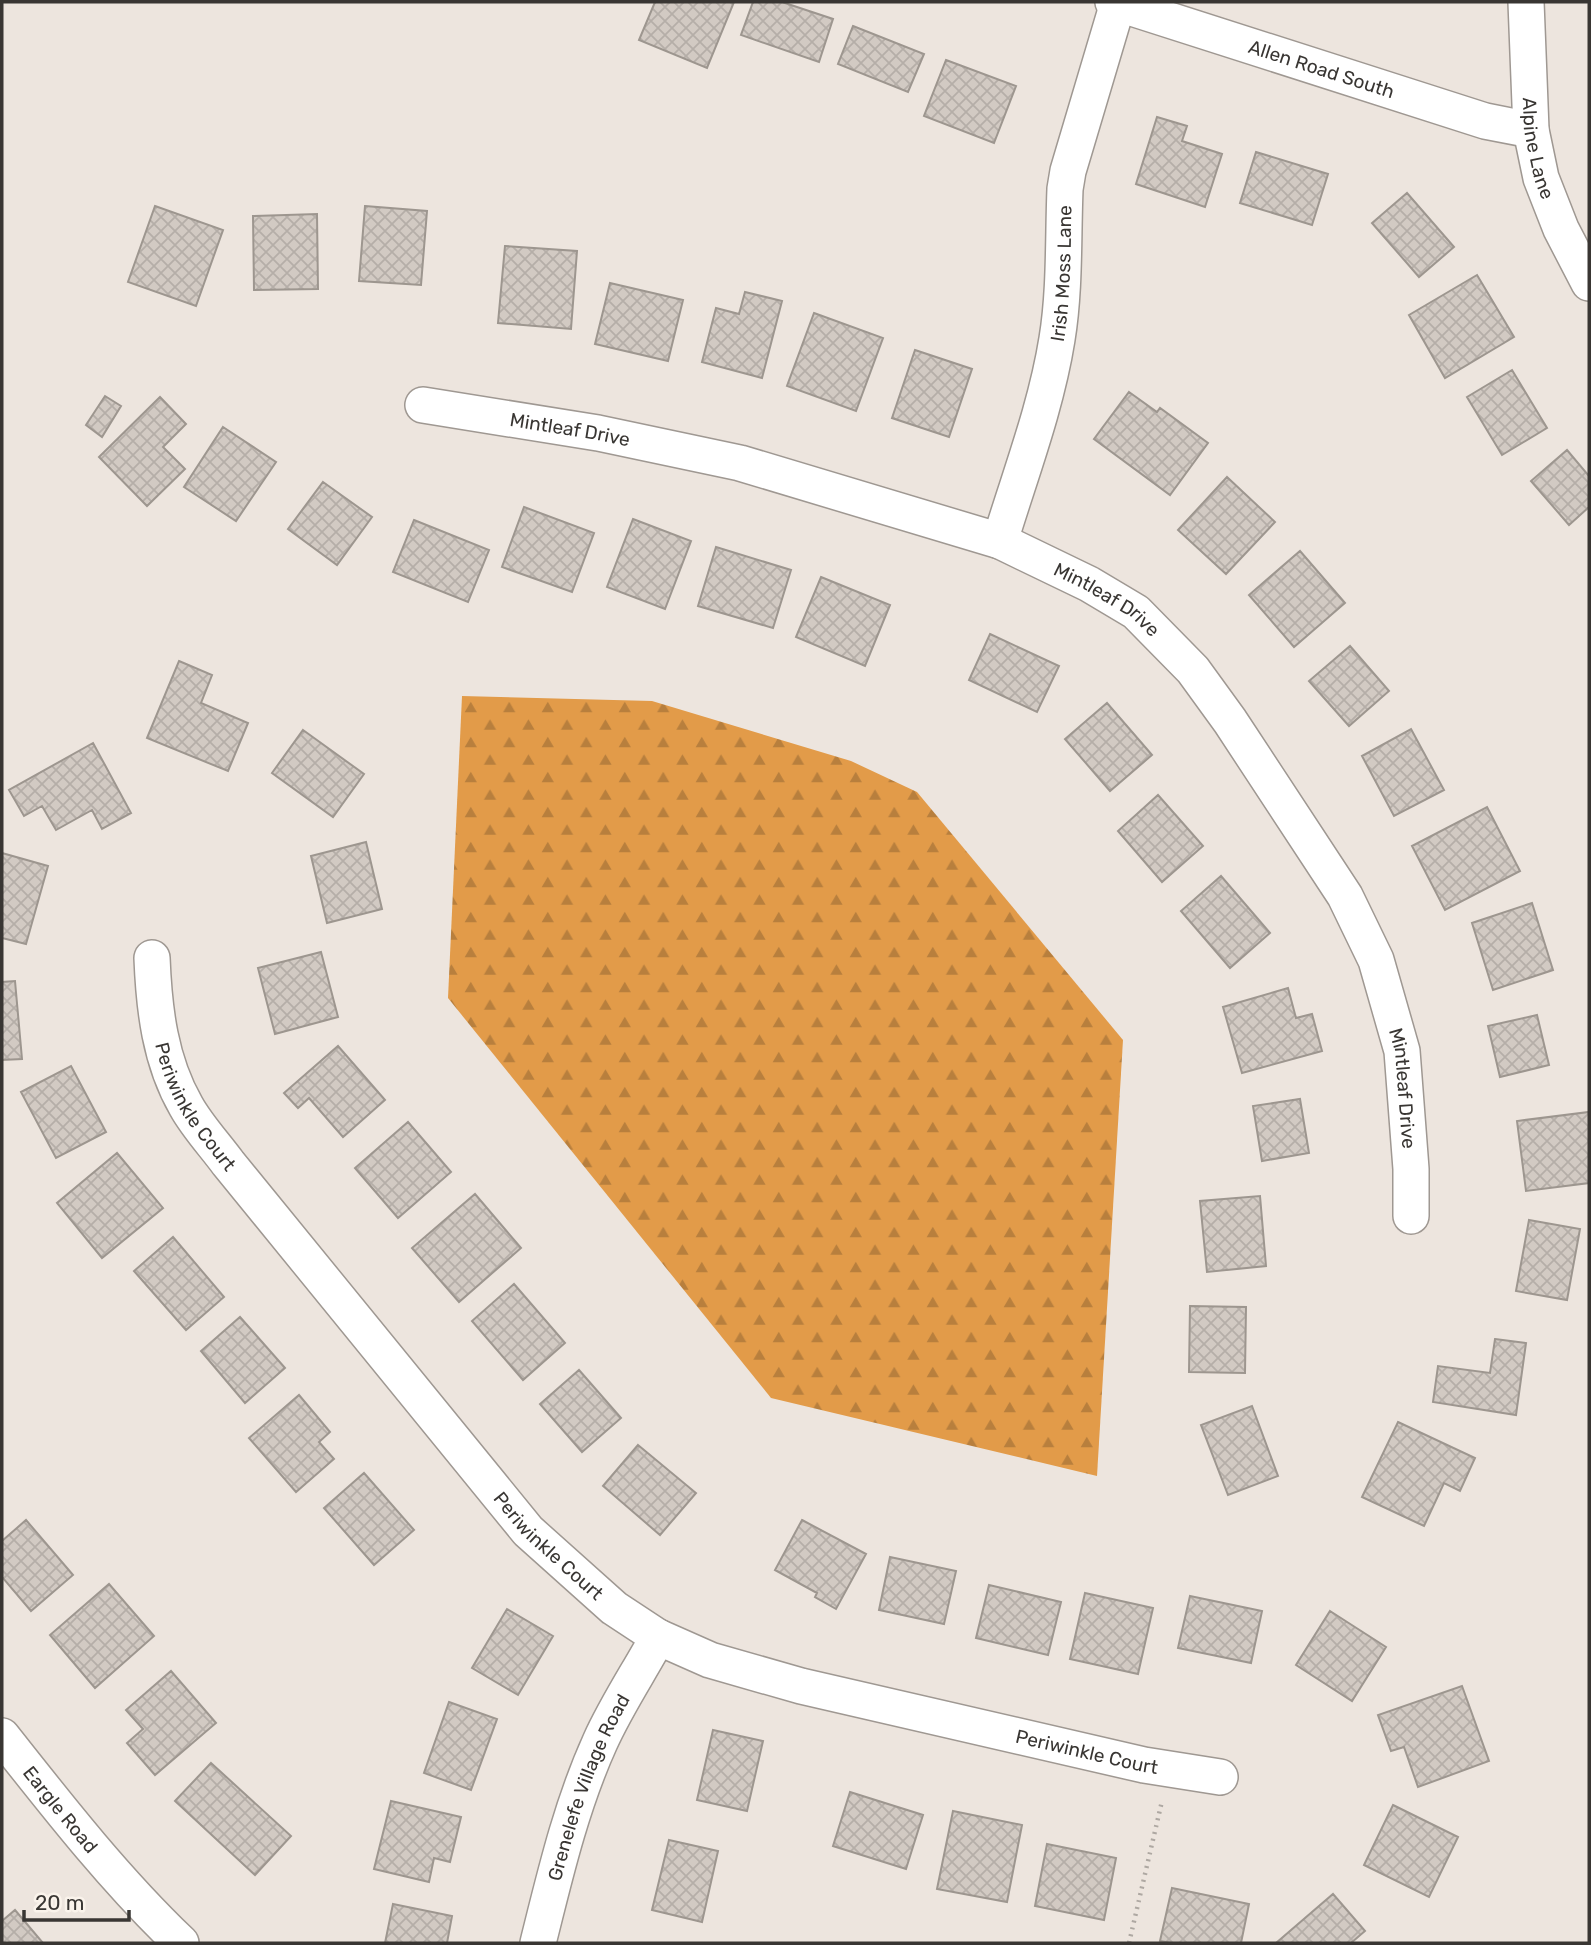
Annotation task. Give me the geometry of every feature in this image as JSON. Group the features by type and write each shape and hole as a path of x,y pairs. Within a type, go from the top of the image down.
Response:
{"street":[{"name":"Allen Road South","path":"1115,2 1485,121 1531,130"},
{"name":"Irish Moss Lane","path":"1000,541 1046,389 1061,311 1065,189 1115,2"},
{"name":"Alpine Lane","path":"1526,2 1531,130 1541,178 1561,229 1589,283"},
{"name":"Mintleaf Drive","path":"423,405 598,433 740,463 1000,541 1089,584 1136,612 1193,670 1208,690 1345,896 1376,960 1402,1051 1411,1169 1410,1216"},
{"name":"Periwinkle Court","path":"152,958 154,1007 168,1069 186,1106 528,1531 614,1608 658,1637 710,1660 801,1686 1144,1765 1220,1777"},
{"name":"Grenelefe Village Road","path":"538,1943 560,1856 584,1780 601,1739 658,1637"},
{"name":"Eargle Road","path":"2,1736 76,1830 156,1920 181,1943"}],"path":[{"path":"1129,1943 1163,1793"}],"green space":[{"path":"462,696 652,701 851,761 917,792 1123,1040 1097,1476 771,1398 448,998"}],"building":[{"path":"655,2 734,2 707,68 639,40"},
{"path":"753,2 782,2 833,19 819,62 741,35"},
{"path":"853,26 924,54 908,92 838,64"},
{"path":"946,60 1016,86 994,143 924,116"},
{"path":"1157,117 1187,126 1182,141 1222,154 1205,207 1136,184"},
{"path":"1256,152 1328,174 1312,225 1240,203"},
{"path":"1407,193 1454,247 1419,277 1372,223"},
{"path":"155,206 223,230 196,306 128,282"},
{"path":"365,206 427,211 421,285 359,281"},
{"path":"317,214 318,289 254,290 253,216"},
{"path":"505,246 577,251 571,329 498,323"},
{"path":"1477,275 1514,337 1445,378 1409,315"},
{"path":"610,283 683,300 668,361 595,344"},
{"path":"745,292 782,301 762,378 702,362 716,308 739,314"},
{"path":"814,313 883,338 856,411 787,386"},
{"path":"915,350 972,369 949,437 892,418"},
{"path":"1512,370 1547,428 1502,455 1467,397"},
{"path":"1129,392 1157,412 1160,408 1208,443 1170,495 1094,439"},
{"path":"105,396 121,406 102,437 86,425"},
{"path":"160,397 186,424 163,447 185,469 147,506 99,457"},
{"path":"223,427 276,462 236,521 184,487"},
{"path":"1567,450 1589,476 1589,507 1569,525 1531,481"},
{"path":"1227,477 1275,522 1226,574 1178,530"},
{"path":"323,482 372,517 337,565 288,529"},
{"path":"524,507 594,533 572,592 502,567"},
{"path":"633,519 691,541 665,609 607,587"},
{"path":"414,520 489,550 468,602 393,572"},
{"path":"716,547 791,570 773,628 698,606"},
{"path":"1300,551 1345,603 1294,647 1249,595"},
{"path":"821,577 890,605 865,666 796,637"},
{"path":"990,634 1059,666 1037,712 969,680"},
{"path":"1350,646 1389,691 1349,726 1309,681"},
{"path":"179,661 212,675 201,703 248,723 228,771 147,738"},
{"path":"1107,703 1152,755 1110,791 1065,739"},
{"path":"1411,729 1444,790 1394,816 1362,756"},
{"path":"303,730 364,774 333,817 272,773"},
{"path":"93,743 131,813 102,829 92,810 56,830 42,806 24,816 9,790"},
{"path":"1158,795 1203,846 1162,882 1118,831"},
{"path":"1487,807 1520,871 1445,910 1412,846"},
{"path":"366,842 382,909 327,923 311,856"},
{"path":"2,853 48,866 26,944 2,938"},
{"path":"1221,876 1270,933 1230,968 1181,911"},
{"path":"1532,903 1553,970 1493,990 1472,923"},
{"path":"321,952 338,1017 275,1034 258,968"},
{"path":"15,981 22,1059 2,1060 2,982"},
{"path":"1288,988 1296,1018 1312,1014 1322,1051 1242,1073 1223,1007"},
{"path":"1537,1015 1549,1065 1500,1077 1488,1026"},
{"path":"338,1046 385,1100 343,1137 309,1098 298,1108 284,1093"},
{"path":"71,1066 106,1132 56,1158 21,1092"},
{"path":"1300,1099 1309,1153 1262,1161 1253,1106"},
{"path":"1589,1112 1589,1183 1526,1191 1517,1121"},
{"path":"408,1122 451,1172 398,1218 355,1168"},
{"path":"117,1153 163,1208 102,1258 57,1203"},
{"path":"475,1194 521,1248 459,1302 412,1248"},
{"path":"1260,1196 1266,1266 1207,1272 1200,1201"},
{"path":"1529,1220 1580,1229 1567,1300 1516,1291"},
{"path":"173,1237 224,1297 186,1330 134,1271"},
{"path":"514,1284 565,1343 523,1380 472,1321"},
{"path":"1190,1306 1246,1307 1245,1373 1189,1372"},
{"path":"240,1317 285,1368 245,1403 201,1351"},
{"path":"1495,1339 1526,1343 1516,1415 1433,1402 1438,1366 1490,1373"},
{"path":"579,1370 621,1418 582,1452 540,1404"},
{"path":"299,1395 330,1432 319,1442 334,1459 296,1492 249,1438"},
{"path":"1252,1406 1278,1476 1228,1495 1201,1425"},
{"path":"1398,1422 1475,1458 1460,1491 1444,1483 1424,1526 1362,1497"},
{"path":"638,1445 696,1493 660,1535 603,1486"},
{"path":"364,1473 414,1530 374,1565 324,1508"},
{"path":"26,1520 73,1575 31,1611 2,1577 2,1541"},
{"path":"802,1520 866,1554 836,1609 815,1597 817,1593 775,1570"},
{"path":"890,1557 956,1571 944,1624 879,1610"},
{"path":"109,1584 154,1636 95,1688 50,1635"},
{"path":"989,1585 1061,1602 1048,1655 976,1638"},
{"path":"1085,1593 1153,1608 1138,1674 1070,1659"},
{"path":"1190,1596 1262,1611 1251,1663 1178,1648"},
{"path":"507,1609 553,1636 518,1695 472,1668"},
{"path":"1330,1611 1386,1647 1352,1701 1296,1665"},
{"path":"171,1671 216,1723 155,1775 127,1743 143,1729 126,1710"},
{"path":"1462,1686 1489,1761 1418,1787 1404,1747 1391,1751 1378,1715"},
{"path":"449,1702 497,1719 471,1790 424,1773"},
{"path":"713,1730 763,1741 747,1811 697,1800"},
{"path":"211,1763 291,1836 255,1875 175,1801"},
{"path":"850,1792 923,1815 906,1869 833,1846"},
{"path":"391,1801 461,1817 450,1862 434,1858 429,1882 374,1869"},
{"path":"1393,1805 1458,1837 1429,1897 1364,1865"},
{"path":"953,1811 1022,1825 1007,1902 937,1889"},
{"path":"669,1840 718,1851 702,1922 652,1910"},
{"path":"1047,1844 1116,1858 1104,1920 1035,1906"},
{"path":"1172,1888 1249,1904 1241,1943 1160,1941"},
{"path":"1333,1894 1365,1931 1351,1943 1276,1943"},
{"path":"393,1904 452,1916 447,1943 385,1943"},
{"path":"15,1910 43,1943 2,1943 2,1921"}]}
